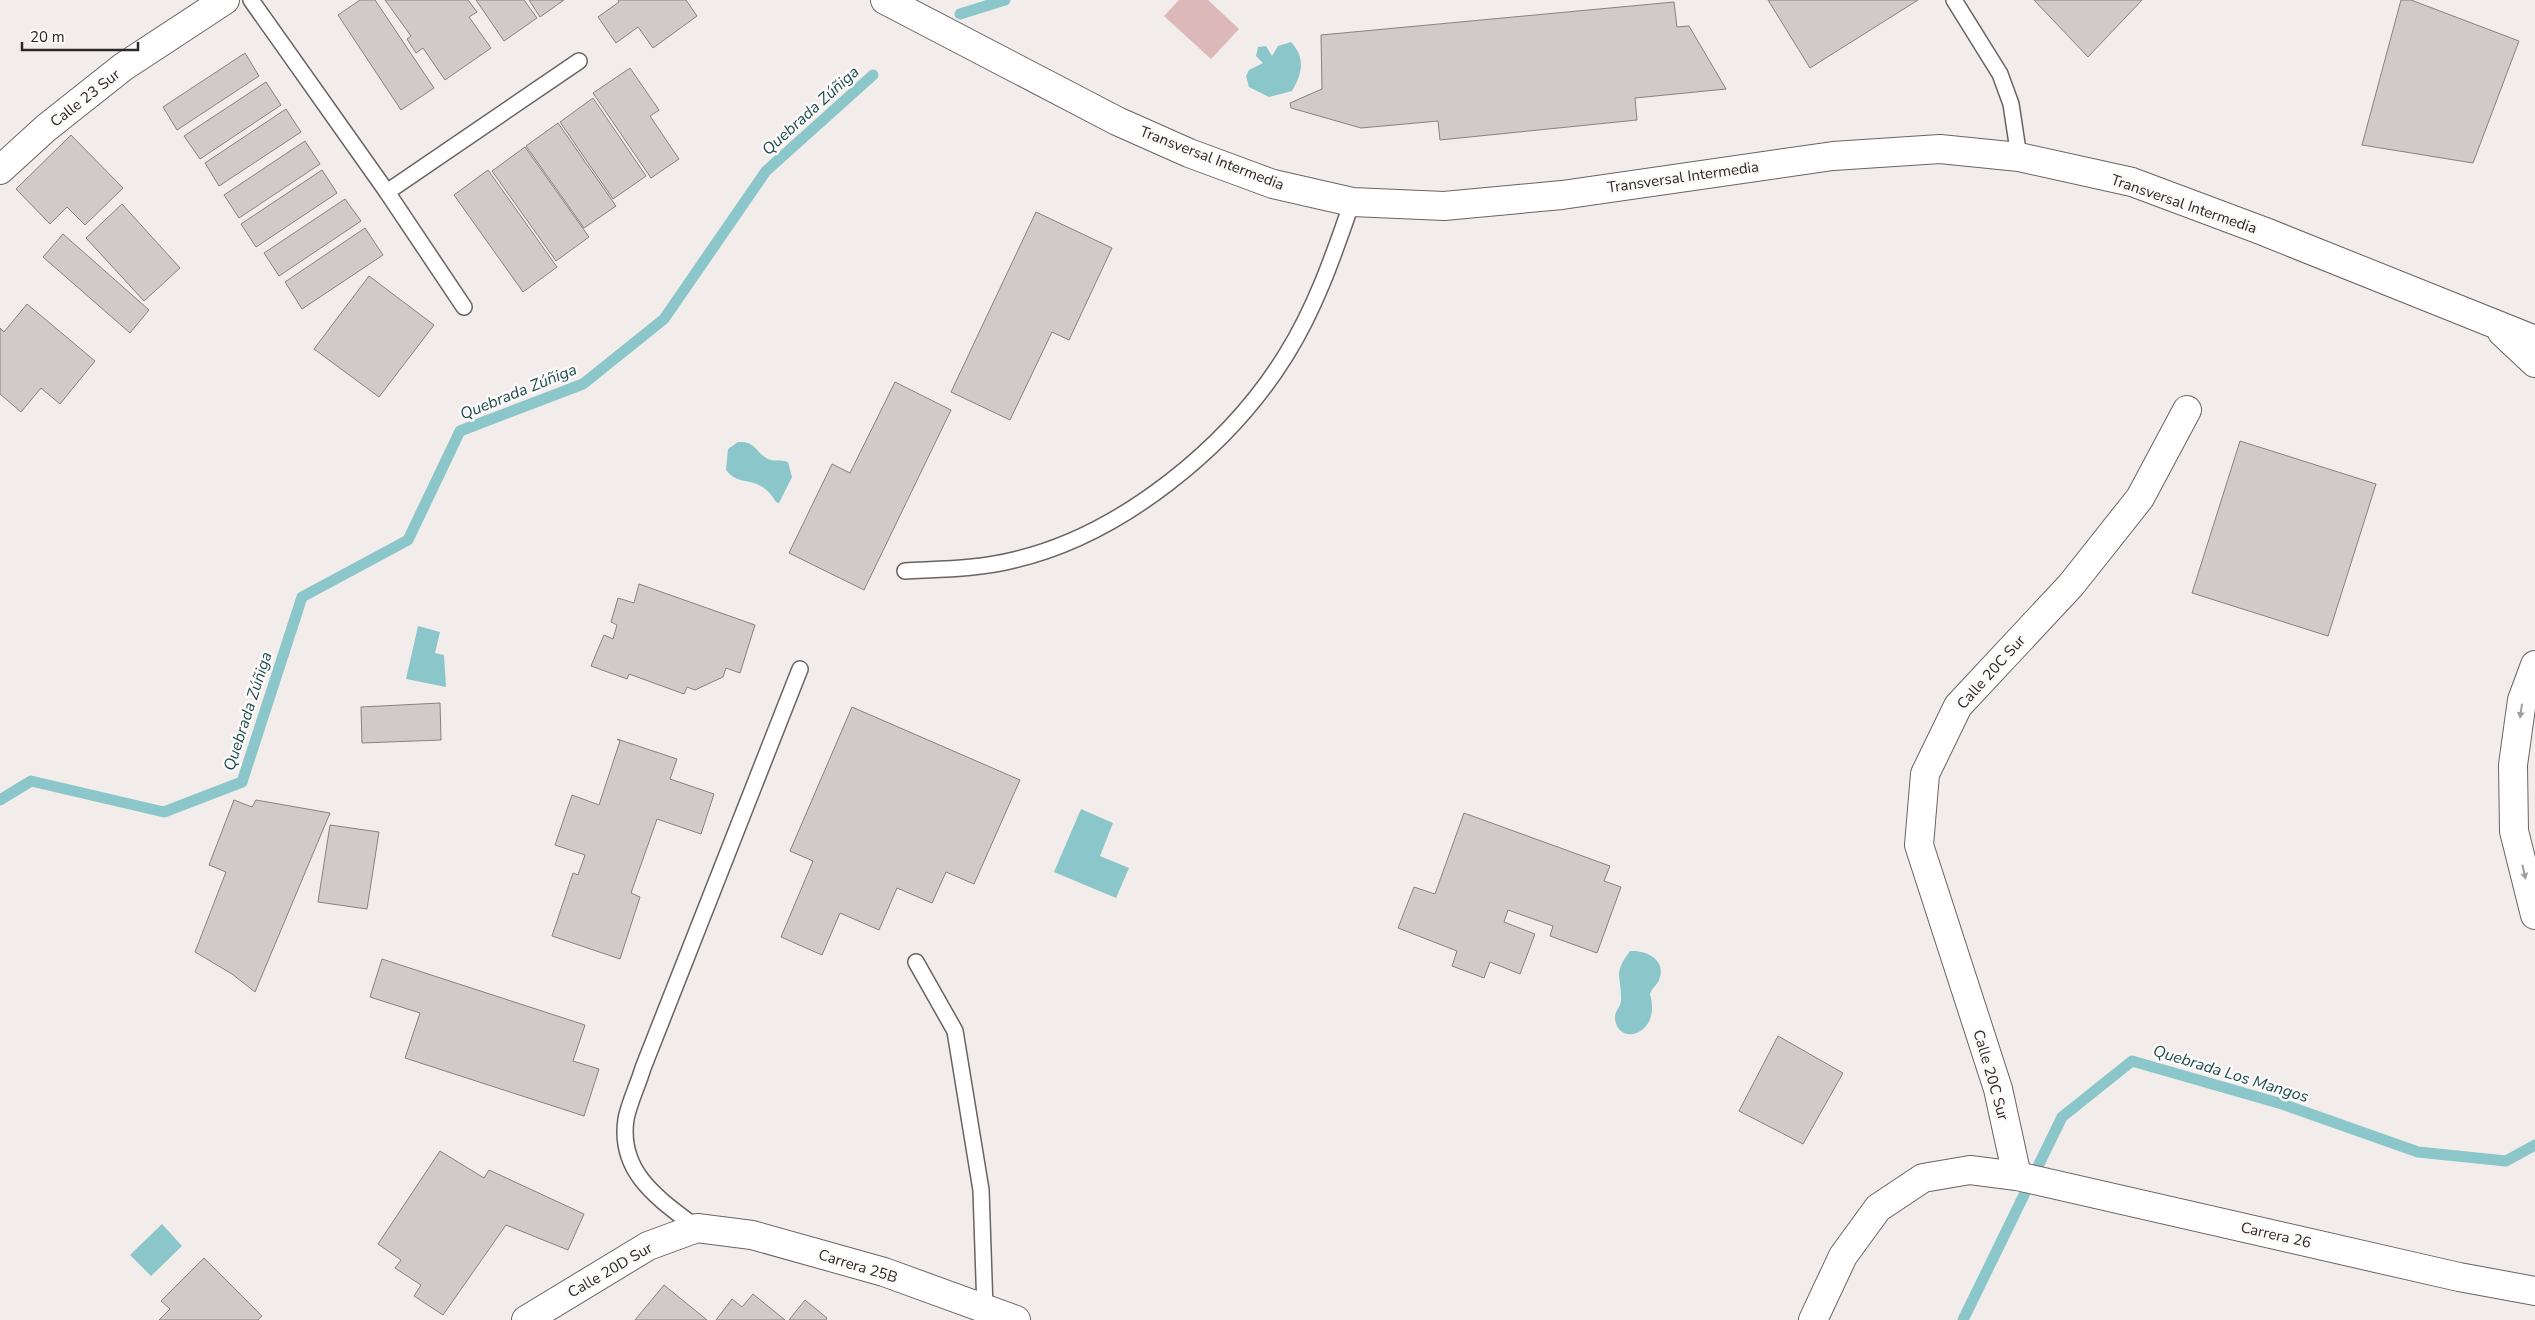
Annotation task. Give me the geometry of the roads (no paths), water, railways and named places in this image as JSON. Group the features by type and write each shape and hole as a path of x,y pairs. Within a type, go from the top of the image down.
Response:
{"street":[{"name":"Calle 23 Sur","path":"0,170 46,128 123,68 225,0"},
{"name":"Transversal Intermedia","path":"885,0 1117,121 1189,153 1274,184 1352,202 1444,206 1562,195 1833,156 1940,149 2019,157 2132,182 2263,231 2535,340"},
{"name":"Transversal Intermedia","path":"2494,324 2535,363"},
{"name":"Calle 20C Sur","path":"2017,1176 1998,1089 1919,846 1926,774 1958,706 2071,585 2140,498 2187,410"},
{"path":"2535,665 2522,700 2514,765 2514,831 2535,915"},
{"path":"1813,1320 1843,1256 1878,1208 1923,1178 1970,1170 2017,1176"},
{"name":"Carrera 26","path":"2017,1176 2450,1275 2535,1291"},
{"name":"Carrera 25B","path":"697,1228 752,1235 884,1272 1016,1320"},
{"name":"Calle 20D Sur","path":"526,1320 648,1246 697,1228"}],"lane":[{"path":"251,0 387,192 464,307"},
{"path":"1954,0 2000,74 2011,104 2019,157"},
{"path":"387,192 579,61"},
{"path":"905,571 1013,561 1064,545 1117,518 1182,472 1244,413 1286,354 1328,273 1352,202"},
{"path":"697,1228 643,1184 627,1155 626,1119 643,1068 800,668"},
{"path":"916,962 955,1031 981,1190 985,1309"}],"water":[{"path":"1291,42 1301,60 1300,72 1292,91 1269,97 1249,87 1246,76 1249,70 1263,63 1256,56 1258,47 1266,46 1272,56 1278,46"},
{"path":"738,442 752,445 770,460 788,462 792,477 779,503 763,487 737,479 726,470 728,449"},
{"path":"418,626 440,632 435,653 444,655 446,687 406,679"},
{"path":"1081,809 1113,823 1100,856 1129,868 1116,898 1054,872"},
{"path":"1630,951 1649,954 1658,962 1661,973 1658,982 1650,994 1652,1008 1650,1019 1645,1027 1631,1034 1623,1033 1618,1028 1615,1019 1621,1001 1619,976 1621,965"},
{"path":"162,1224 182,1246 151,1276 130,1255"}],"waterway":[{"name":"Quebrada Zúñiga","path":"960,14 1005,0"},
{"name":"Quebrada Zúñiga","path":"0,800 31,781 164,812 242,782 302,597 408,540 460,431 583,384 664,319 766,171 873,75"},
{"name":"Quebrada Los Mangos","path":"1963,1320 2062,1117 2132,1061 2282,1104 2418,1152 2506,1161 2535,1145"}]}
